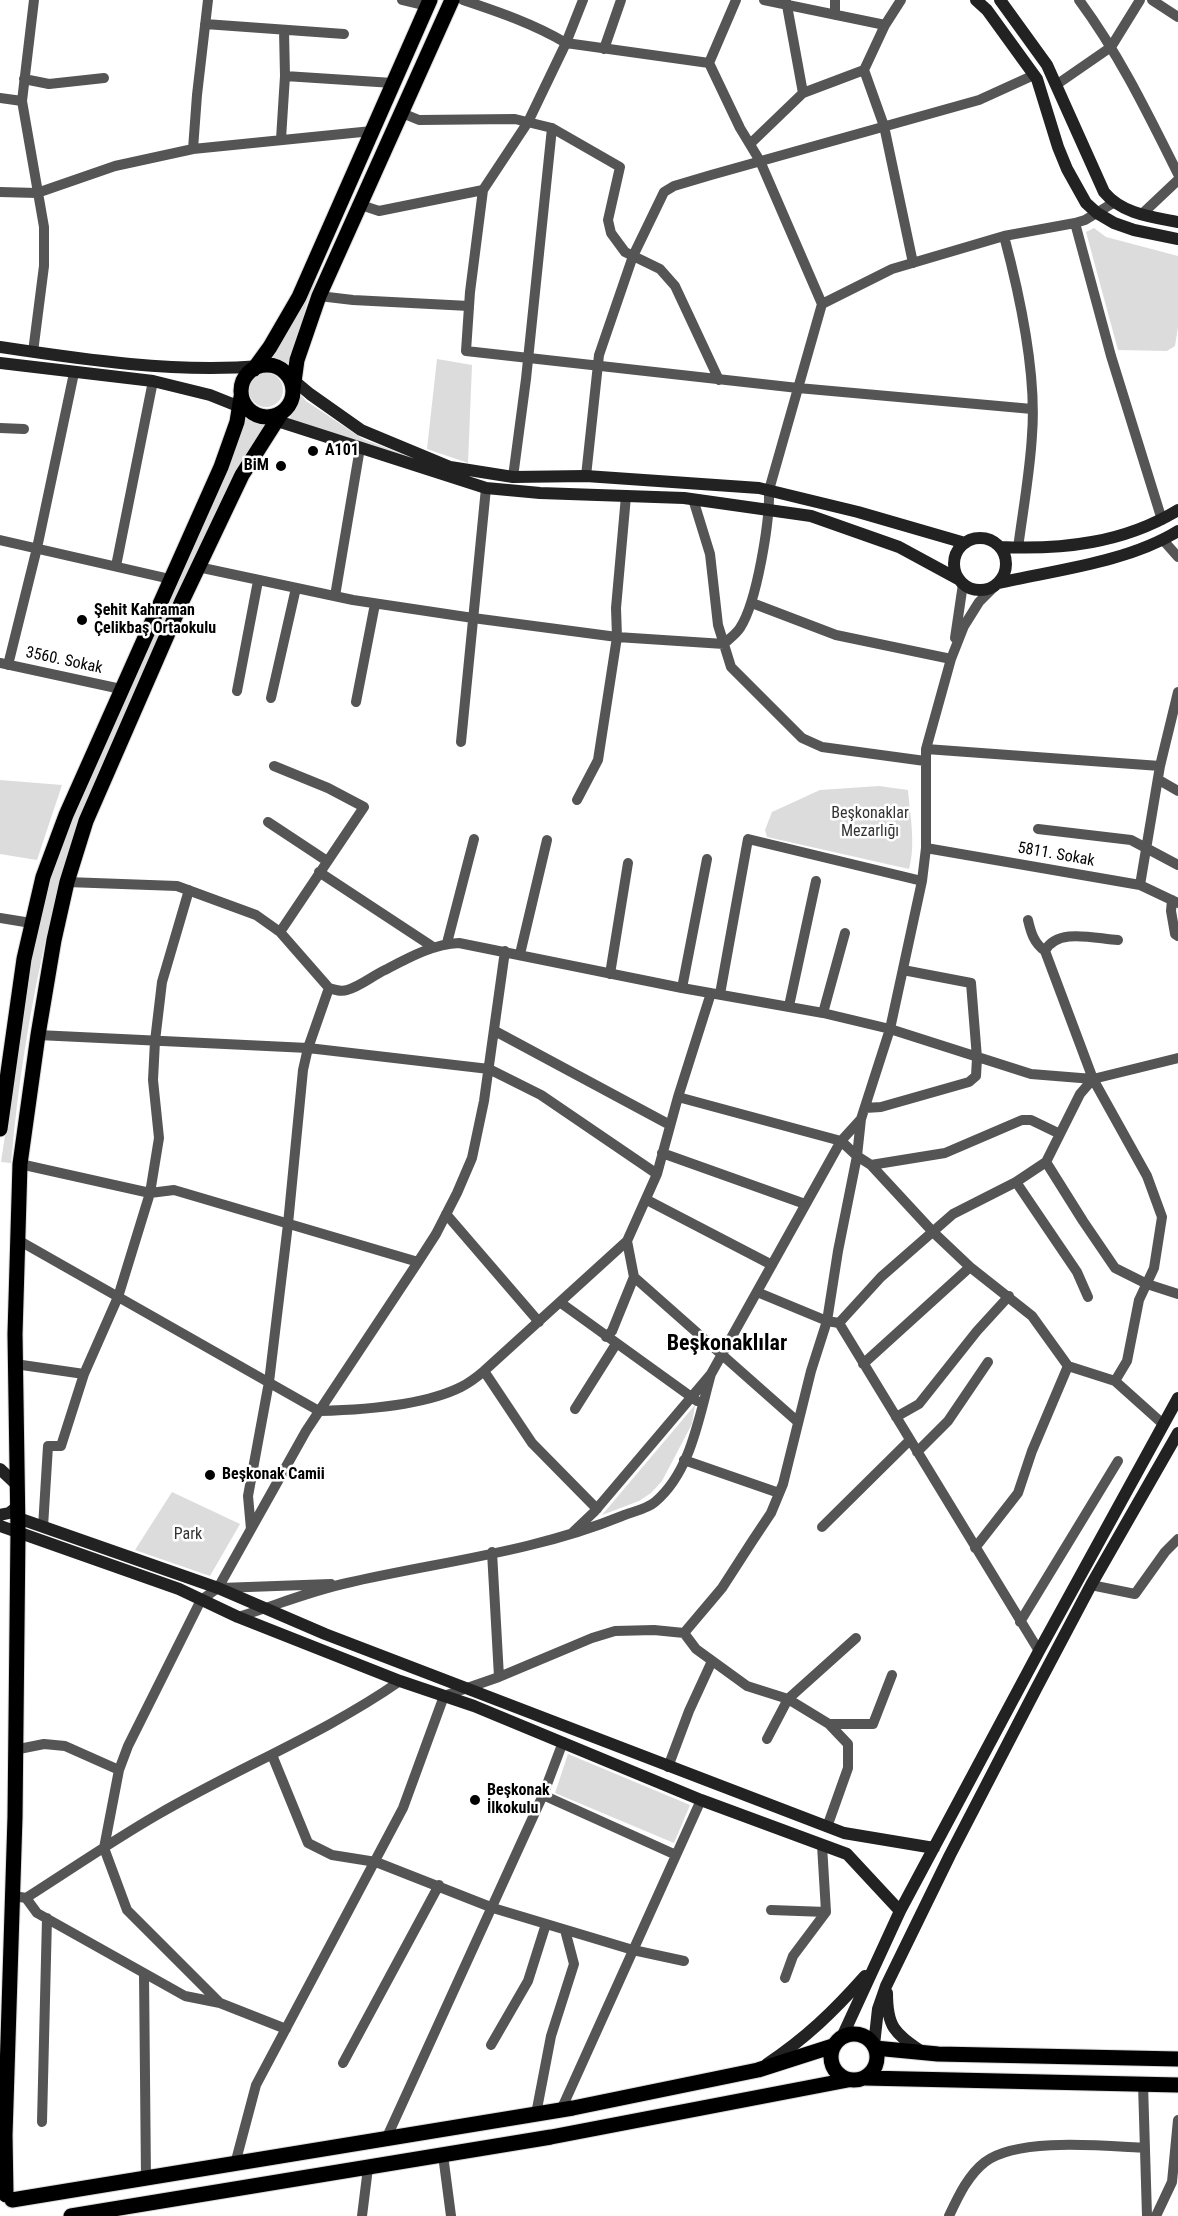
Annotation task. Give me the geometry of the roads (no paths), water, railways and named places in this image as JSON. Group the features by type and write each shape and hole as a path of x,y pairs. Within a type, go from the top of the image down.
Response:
{"main road":[{"path":"18,2216 6,2196 6,2123 20,1897 14,1750 18,1519 15,1364 20,1164 54,940 67,882 86,821 198,567 242,475 275,417 292,398 291,381 319,296 452,0"},
{"path":"0,1129 24,959 31,923 56,840 121,689 221,468 244,405 243,381 257,367 299,297 428,3"},
{"path":"257,367 278,368 291,381"},
{"path":"244,405 275,417"},
{"path":"6,2196 146,2179 561,2110 758,2070 837,2041 849,2034 863,2035 874,2047 877,2059 875,2067 865,2078"},
{"path":"837,2041 830,2060 832,2067 836,2073 849,2080"},
{"path":"874,2047 938,2054 1178,2059"},
{"path":"71,2216 562,2135 865,2078 1178,2085"}],"street":[{"path":"33,352 44,266 44,227 22,101 34,0"},
{"path":"193,149 208,0"},
{"path":"402,0 428,3"},
{"path":"463,0 507,14 547,31 566,43 709,63"},
{"path":"583,0 566,43 528,122 483,190 466,351 529,356 598,367 719,380 1032,409"},
{"path":"604,49 621,0"},
{"path":"198,567 375,604 617,637 724,644 740,628 752,603 770,511 769,490 822,304 760,161 740,128 709,63 736,0"},
{"path":"764,0 786,2 885,25"},
{"path":"835,0 835,15"},
{"path":"750,144 803,93 864,70 885,25 901,0"},
{"path":"976,0 987,10 1039,84 1067,169 1086,203 1114,223 1134,230 1178,239"},
{"path":"1000,0 1047,65 1104,192 1113,203 1142,214 1178,222"},
{"path":"1079,0 1125,70 1178,174"},
{"path":"1056,85 1111,47 1140,0"},
{"path":"1152,0 1178,17"},
{"path":"786,2 803,93"},
{"path":"205,24 344,34"},
{"path":"281,139 285,31"},
{"path":"864,70 884,126 913,263"},
{"path":"586,476 599,355 633,256 664,192 674,186 979,100 1034,75"},
{"path":"285,76 393,83"},
{"path":"24,79 49,84 104,78"},
{"path":"0,98 22,101"},
{"path":"402,113 419,120 515,119 528,122 552,128 620,167 608,220 611,233 626,252 660,269 675,286 719,380"},
{"path":"513,477 529,356 552,128"},
{"path":"0,192 37,193 115,166 193,149 372,131"},
{"path":"1142,214 1178,180"},
{"path":"361,205 379,211 483,190"},
{"path":"822,304 892,269 1005,236 1075,223 1113,203"},
{"path":"1075,223 1111,356 1162,520"},
{"path":"1005,236 1018,288 1032,390 1032,434 1018,548"},
{"path":"319,296 469,306"},
{"path":"0,347 171,368 257,367"},
{"path":"0,363 153,381 244,405"},
{"path":"4,664 38,548 74,373"},
{"path":"116,566 153,381"},
{"path":"291,381 361,430 450,467 513,477 586,476 769,490 858,512 965,543"},
{"path":"275,417 360,448 486,488 540,494 693,499 811,516 899,547 977,591 1112,557 1163,540 1178,531"},
{"path":"0,428 24,429"},
{"path":"335,596 360,448"},
{"path":"460,742 486,488"},
{"path":"577,800 598,760 617,637 616,608 626,496"},
{"path":"693,499 710,554 718,625 731,667 802,738 822,747 925,761"},
{"path":"1000,547 1072,545 1106,540 1136,532 1178,510"},
{"path":"684,1633 734,1569 771,1513 779,1493 827,1321 863,1113 890,1029 922,881 926,848 926,749 951,659 964,626 979,602 1004,576 1006,561 1000,547 994,542 979,538 965,543 959,548 953,563 960,581 951,659"},
{"path":"0,540 170,579"},
{"path":"1163,540 1178,556"},
{"path":"237,691 258,581"},
{"path":"272,698 296,588"},
{"path":"752,603 836,635 951,659"},
{"path":"356,702 375,604"},
{"name":"3560. Sokak","path":"4,664 121,689"},
{"path":"1140,885 1160,766 1174,728 1178,692"},
{"path":"926,749 1160,766"},
{"path":"274,766 328,788 364,807 280,932"},
{"path":"1159,780 1178,791"},
{"path":"268,822 327,861"},
{"path":"1038,829 1131,840 1178,865"},
{"path":"447,943 474,838"},
{"path":"18,1240 319,1411 358,1410 418,1400 449,1392 464,1386 484,1371 627,1241 657,1174 678,1097 716,993 748,839 922,881"},
{"path":"520,954 547,840"},
{"name":"5811. Sokak","path":"926,848 1140,885 1175,902"},
{"path":"682,988 707,859"},
{"path":"610,974 628,863"},
{"path":"319,872 433,947"},
{"path":"789,1006 816,881"},
{"path":"67,882 177,886 256,915 280,932 329,988 345,991 433,947 447,943 459,943 682,988 823,1013 890,1029 1031,1074 1093,1078 1178,1058"},
{"path":"43,1527 48,1446 61,1446 84,1374 118,1297 150,1193 159,1138 153,1080 162,982 189,890"},
{"path":"1175,902 1173,926 1178,936"},
{"path":"0,918 31,923"},
{"path":"1028,920 1031,934 1037,945 1045,951 1093,1078 1147,1176 1162,1217 1154,1268 1139,1300 1127,1361 1115,1381"},
{"path":"823,1013 845,933"},
{"path":"1045,951 1052,941 1065,936 1118,940"},
{"path":"220,2003 127,1910 104,1848 119,1770 128,1746 201,1600 218,1588 319,1411 418,1262 446,1214 472,1158 489,1069 505,951"},
{"path":"568,1535 597,1509 711,1374 805,1204 842,1142 863,1113 969,1082 976,1076 977,1058 971,983 903,970"},
{"path":"251,1530 248,1496 269,1382 303,1070 308,1048 329,988"},
{"path":"495,1031 670,1125"},
{"path":"38,1035 308,1048 489,1069 542,1095 657,1174"},
{"path":"839,1323 881,1277 953,1214 1016,1182 1046,1162 1080,1094 1093,1078"},
{"path":"678,1097 842,1142 871,1165 933,1232 970,1267 1032,1316 1068,1366 1115,1381 1163,1424"},
{"path":"871,1165 945,1153 1022,1120 1031,1120 1060,1134"},
{"path":"662,1153 805,1204"},
{"path":"1046,1162 1115,1268 1147,1284 1178,1294"},
{"path":"20,1164 150,1193 174,1190 418,1262"},
{"path":"1016,1182 1077,1272 1088,1297"},
{"path":"647,1200 772,1265"},
{"path":"446,1214 539,1322"},
{"path":"575,1409 611,1340 612,1330 634,1277 627,1241"},
{"path":"863,1364 970,1267"},
{"path":"634,1277 798,1422"},
{"path":"757,1292 827,1321 839,1323"},
{"path":"896,1417 919,1404 977,1331 1009,1296"},
{"path":"561,1303 702,1405"},
{"path":"839,1323 1039,1651"},
{"path":"917,1452 948,1421 988,1362"},
{"path":"15,1364 84,1374"},
{"path":"975,1548 1018,1493 1032,1451 1068,1366"},
{"path":"484,1371 532,1443 597,1509"},
{"path":"238,1617 345,1583 568,1535 654,1503 671,1485 684,1460 693,1438 711,1374"},
{"path":"837,2041 900,1911 1178,1398"},
{"path":"874,2047 878,2009 886,1986 950,1855 1091,1586 1178,1433"},
{"path":"822,1527 910,1440"},
{"path":"684,1460 779,1493"},
{"path":"1020,1623 1118,1461"},
{"path":"0,1470 16,1484"},
{"path":"0,1515 9,1514 238,1617 563,1742 701,1800 847,1854 900,1911"},
{"path":"0,1526 18,1519 218,1588 467,1689 844,1833 934,1848"},
{"path":"1091,1586 1135,1594 1165,1552 1178,1539"},
{"path":"492,1552 500,1677"},
{"path":"218,1588 345,1583"},
{"path":"444,1696 500,1677 592,1638 615,1631 644,1629 684,1633 696,1650 747,1686 789,1699 829,1724 848,1744 848,1768 827,1827"},
{"path":"766,1739 789,1699 856,1638"},
{"path":"668,1767 689,1711 712,1661"},
{"path":"829,1724 873,1724 892,1675"},
{"path":"286,2029 220,2003 185,1996 37,1912 20,1897 157,1815 375,1699 400,1681"},
{"path":"236,2164 256,2085 403,1808 444,1696"},
{"path":"386,2139 454,1986 493,1908 543,1795 563,1742"},
{"path":"14,1750 44,1744 65,1746 119,1770"},
{"path":"272,1755 308,1843 332,1855 376,1862 493,1908 633,1950 684,1961"},
{"path":"543,1795 676,1855"},
{"path":"561,2110 701,1800"},
{"path":"785,1978 793,1956 826,1912 822,1845"},
{"path":"343,2063 439,1886"},
{"path":"771,1910 826,1912"},
{"path":"42,2122 47,1918"},
{"path":"491,2046 528,1981 546,1924"},
{"path":"536,2114 551,2036 574,1964 565,1930"},
{"path":"758,2070 799,2042 838,2006 874,1966"},
{"path":"144,1974 146,2179"},
{"path":"886,1986 887,2016 905,2040 922,2052"},
{"path":"1143,2084 1147,2216"},
{"path":"1156,2216 1172,2182 1178,2120"},
{"path":"949,2216 974,2173 998,2155 1052,2144 1145,2148"},
{"path":"443,2155 451,2216"},
{"path":"362,2216 368,2168"}],"place":[{"name":"A101","path":"313,451"},
{"name":"BiM","path":"281,466"},
{"name":"Şehit Kahraman Çelikbaş Ortaokulu","path":"82,620"},
{"name":"Beşkonak Camii","path":"210,1475"},
{"name":"Beşkonak İlkokulu","path":"475,1800"}],"district":[{"name":"Beşkonaklılar","path":"727,1344"}],"park label":[{"name":"Beşkonaklar Mezarlığı","path":"870,823"},
{"name":"Park","path":"188,1535"}]}
